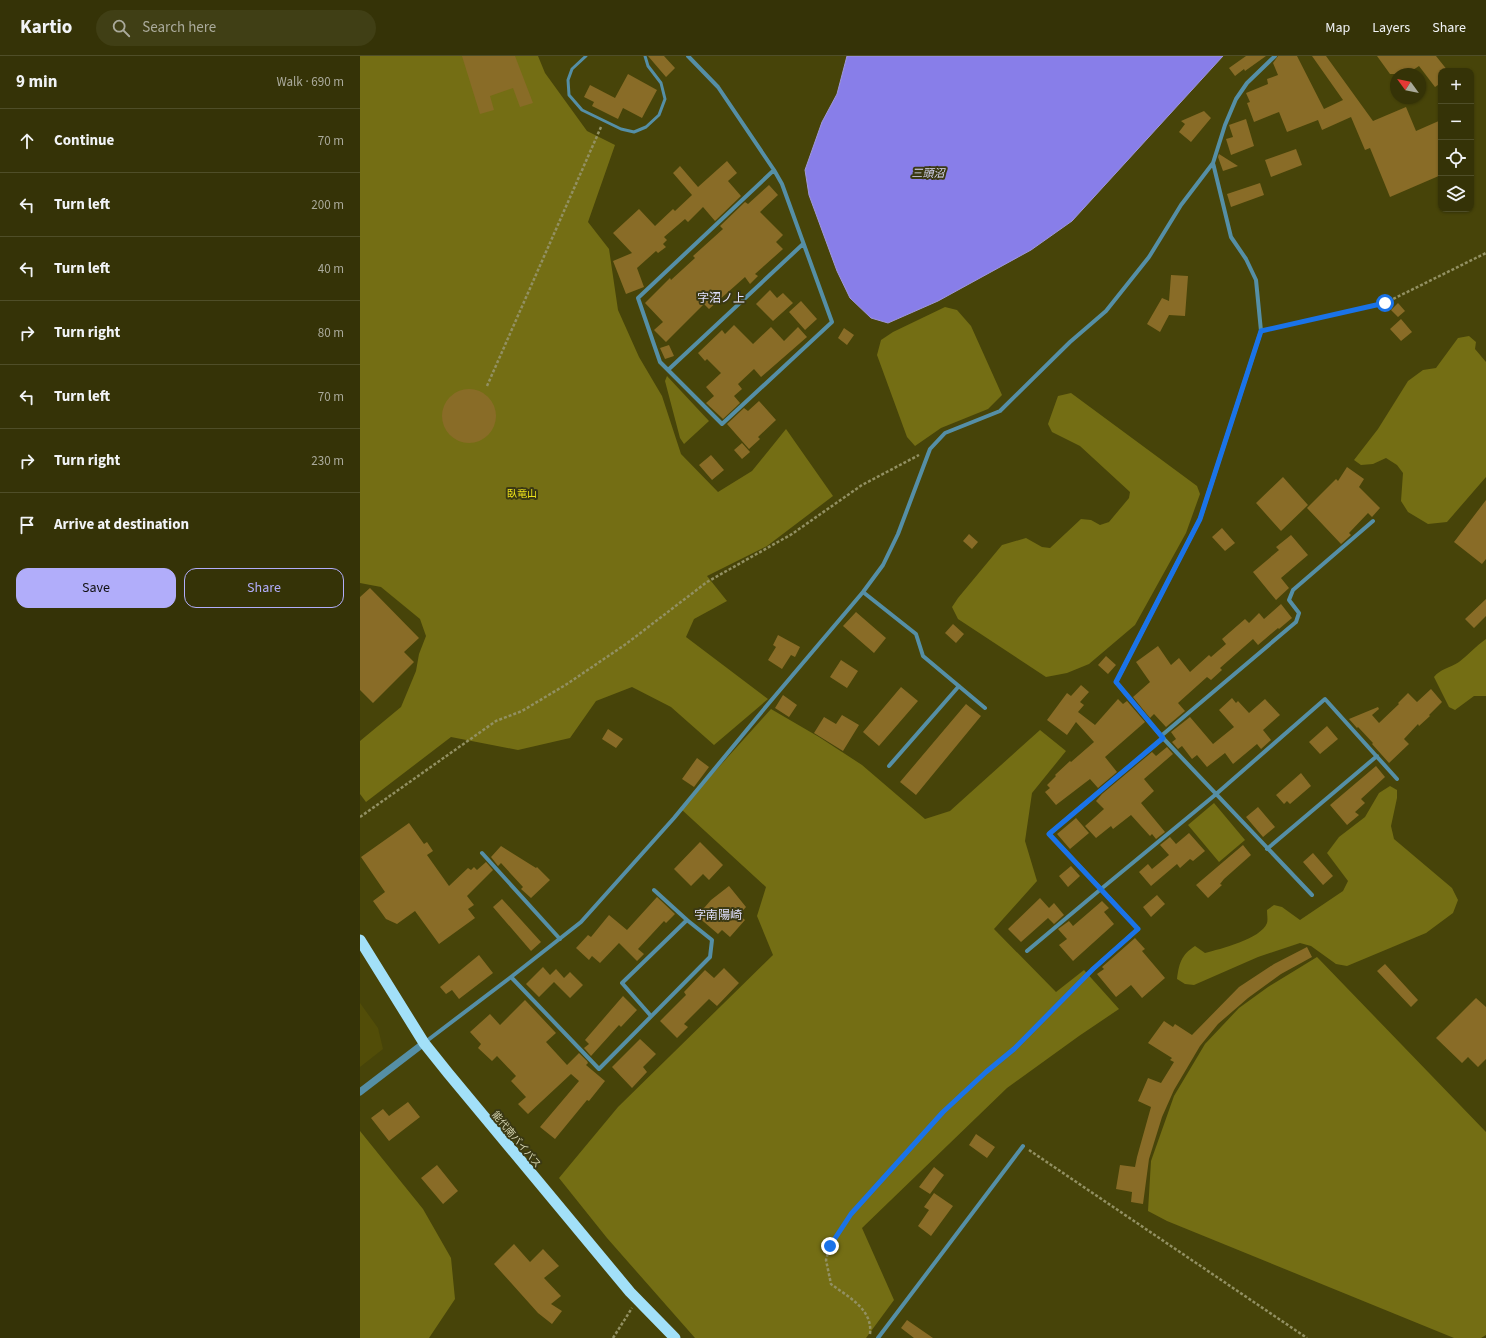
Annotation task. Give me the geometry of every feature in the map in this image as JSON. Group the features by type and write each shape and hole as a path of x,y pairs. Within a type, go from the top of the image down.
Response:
{"highway":[{"name":"能代南バイパス","path":"360,940 424,1043 448,1074 638,1300 675,1338"}],"street":[{"path":"688,56 718,86 774,170 782,184 832,322 722,424 660,362 638,298 774,170"},
{"path":"360,1092 581,922 674,818 863,592 883,565 901,527 930,449 945,433 1000,411 1070,342 1106,311 1149,257 1181,205 1213,163 1225,125 1236,99 1247,83 1276,56"},
{"path":"1213,163 1231,237 1246,259 1256,280 1261,331 1200,519 1116,682 1162,737 1215,795 1312,895"},
{"path":"668,370 803,244"},
{"path":"1093,969 1138,929 1049,834 1296,622 1299,613 1289,600 1293,590 1373,521"},
{"path":"863,592 916,634 923,656 985,708"},
{"path":"888,766 959,686"},
{"path":"1027,951 1215,795 1325,699 1397,779"},
{"path":"1267,849 1377,756"},
{"path":"482,853 560,939"},
{"path":"511,977 599,1069 710,957 712,940 654,890"},
{"path":"651,1016 622,983 687,920"},
{"path":"878,1338 1023,1146"}],"lane":[{"path":"586,56 572,69 568,80 569,95 582,110 622,129 634,132 646,127 659,115 665,99 661,83 648,66 645,56"}],"path":[{"path":"487,386 604,121"},
{"path":"1261,331 1385,303 1486,253"},
{"path":"360,817 496,721 522,711 574,679 626,644 707,582 792,534 862,486 930,449"},
{"path":"870,1338 871,1326 867,1315 861,1307 831,1284 826,1260 830,1246 851,1214 943,1112 986,1072 1014,1049 1093,969"},
{"path":"1023,1146 1307,1338"},
{"path":"613,1338 638,1300"}],"shaded area":[{"path":"360,1003 378,1028 383,1049 360,1067"}],"green space":[{"name":"臥竜山","path":"360,56 538,56 545,73 587,131 615,145 588,222 609,249 618,310 639,357 662,396 681,454 718,492 752,471 786,429 833,496 767,546 707,576 727,601 694,619 686,637 768,699 714,745 671,707 632,687 596,701 570,738 518,750 451,737 366,802 360,794 360,741 401,707 416,671 419,654 426,636 420,619 381,587 360,583"},
{"path":"945,307 957,310 971,326 1002,395 988,409 941,428 915,446 907,437 877,355 881,340 893,332"},
{"path":"1469,336 1476,342 1475,349 1486,362 1486,477 1447,522 1428,524 1408,512 1401,501 1403,473 1397,465 1386,458 1373,464 1361,465 1354,460 1378,429 1408,381 1423,370 1436,368 1458,338"},
{"path":"667,376 709,421 684,444 680,438 665,381"},
{"path":"1071,393 1197,486 1200,494 1186,533 1135,625 1089,664 1067,673 1046,677 958,619 952,607 1002,545 1026,538 1042,547 1050,548 1081,519 1091,520 1100,525 1109,522 1129,498 1130,492 1080,446 1052,432 1048,424 1058,396"},
{"path":"1486,639 1486,696 1474,696 1455,710 1449,707 1434,677 1442,670 1459,662"},
{"path":"771,709 819,737 862,765 925,819 950,811 1040,730 1066,751 1032,793 1025,841 1037,881 994,929 1056,992 1084,970 1119,1009 1007,1088 862,1228 894,1300 866,1338 695,1338 607,1238 559,1178 618,1107 773,955 757,916 766,887 681,809"},
{"path":"1390,786 1397,790 1397,798 1391,826 1394,839 1452,888 1458,900 1453,913 1426,933 1347,966 1336,964 1311,946 1300,943 1258,957 1194,985 1185,984 1177,979 1184,956 1195,946 1205,953 1230,946 1257,934 1267,923 1267,910 1274,905 1282,907 1300,920 1343,891 1348,881 1327,853 1339,837 1365,817 1379,793"},
{"path":"1214,803 1245,840 1219,862 1188,825"},
{"path":"1317,957 1486,1132 1486,1335 1481,1338 1454,1338 1167,1221 1148,1211 1151,1161 1174,1096 1205,1044 1239,1008 1268,987"},
{"path":"360,1131 423,1209 451,1258 455,1299 429,1338 360,1338"}],"water":[{"name":"三頭沼","path":"847,56 1223,56 1072,221 1031,250 938,301 888,323 871,318 850,298 837,271 809,195 805,170 822,122 837,94"}],"building":[{"path":"462,56 515,56 533,103 520,107 513,88 490,96 494,110 480,114"},
{"path":"648,56 664,56 675,68 666,77"},
{"path":"1246,56 1266,56 1245,71 1244,69 1235,76 1229,68"},
{"path":"1278,56 1297,56 1324,109 1343,100 1312,56 1326,56 1373,121 1406,107 1416,131 1438,121 1438,176 1390,197 1370,148 1365,150 1351,117 1322,130 1318,120 1287,132 1279,112 1254,122 1247,103 1250,102 1246,93 1268,84 1267,79 1278,75 1273,63"},
{"path":"1377,56 1436,56 1446,68 1438,68 1438,85 1435,87 1426,75 1426,68 1421,68 1419,66 1416,68 1390,68 1390,74"},
{"path":"628,74 657,90 642,118 623,108 618,119 592,106 594,102 584,97 590,85 615,98"},
{"path":"1204,111 1211,118 1191,142 1179,132 1185,124 1181,121"},
{"path":"1246,119 1254,146 1231,155 1226,139 1233,137 1229,125"},
{"path":"1296,149 1302,165 1271,177 1265,160"},
{"path":"1219,154 1238,166 1223,171 1218,157"},
{"path":"727,161 737,173 728,181 741,196 715,221 703,207 688,222 685,219 664,237 667,240 663,244 666,247 658,253 656,251 637,268 644,287 626,294 613,261 632,253 613,233 639,209 655,226 673,209 675,211 692,195 673,173 680,166 698,187"},
{"path":"1260,183 1264,195 1231,207 1227,194"},
{"path":"769,185 778,195 760,212 783,235 776,242 783,249 755,274 758,276 750,284 745,277 709,309 704,304 666,342 654,330 663,322 645,303 670,278 671,280 695,258 693,256 723,229 720,226 745,202 748,204"},
{"path":"1171,275 1188,276 1185,316 1169,315 1160,332 1147,324 1162,298 1169,301"},
{"path":"770,290 777,298 783,293 793,303 773,321 756,304"},
{"path":"801,301 817,319 805,330 789,312"},
{"path":"1398,303 1405,311 1398,317 1391,310"},
{"path":"1401,319 1412,332 1401,341 1390,329"},
{"path":"734,325 753,344 771,327 784,341 798,327 807,337 761,377 754,369 738,384 742,389 734,396 740,403 723,419 706,403 714,396 706,387 721,373 707,359 705,361 698,353 722,330 725,334"},
{"path":"844,328 854,335 847,345 838,338"},
{"path":"669,345 674,356 665,359 660,348"},
{"path":"464,389 474,389 484,393 492,401 496,411 496,421 492,431 484,439 474,443 464,443 454,439 446,431 442,421 442,411 446,401 454,393"},
{"path":"759,401 776,420 758,437 760,439 749,449 727,424 744,408 748,411"},
{"path":"742,443 750,452 742,459 734,450"},
{"path":"711,455 724,470 712,480 699,465"},
{"path":"1347,467 1364,479 1359,487 1380,508 1372,517 1368,513 1349,533 1351,535 1341,544 1307,508 1336,479 1338,481"},
{"path":"1283,477 1308,505 1281,531 1256,503"},
{"path":"1486,500 1486,559 1482,564 1454,542"},
{"path":"1222,528 1235,543 1225,551 1212,537"},
{"path":"969,534 978,542 972,549 963,541"},
{"path":"1291,535 1308,555 1281,578 1289,588 1276,600 1253,572 1279,550 1276,547"},
{"path":"370,588 419,638 404,652 414,662 373,703 360,690 360,597"},
{"path":"1486,599 1486,616 1474,628 1465,619"},
{"path":"1281,604 1292,618 1258,645 1253,639 1220,668 1222,670 1211,680 1207,677 1178,703 1185,711 1166,727 1154,714 1150,718 1133,697 1150,682 1136,662 1158,646 1171,665 1179,658 1190,672 1209,655 1211,657 1226,644 1222,639 1245,619 1249,623 1259,613 1264,619"},
{"path":"856,612 886,638 874,653 843,626"},
{"path":"953,624 964,634 956,643 945,633"},
{"path":"778,635 800,647 795,657 791,655 782,669 768,660 776,647 773,645"},
{"path":"1106,656 1116,665 1108,674 1098,665"},
{"path":"841,660 858,671 847,688 830,677"},
{"path":"1081,685 1089,692 1080,702 1084,705 1078,712 1095,725 1118,699 1123,704 1127,701 1145,722 1105,757 1117,772 1098,788 1090,779 1056,805 1045,792 1050,788 1047,785 1070,761 1071,762 1094,742 1076,722 1067,735 1047,720 1067,693 1071,696"},
{"path":"901,687 918,701 879,746 863,732"},
{"path":"1431,689 1442,702 1429,715 1430,716 1419,726 1418,724 1404,739 1409,744 1389,763 1372,744 1373,743 1349,719 1378,707 1379,709 1372,715 1379,723 1408,693 1417,702"},
{"path":"783,695 797,705 789,717 775,708"},
{"path":"1232,698 1236,703 1238,701 1249,713 1265,699 1280,715 1263,730 1271,740 1261,749 1257,744 1233,764 1225,753 1207,767 1197,755 1192,759 1182,746 1178,749 1172,742 1176,739 1171,732 1190,717 1213,744 1234,727 1219,710"},
{"path":"966,704 981,716 916,795 900,782"},
{"path":"842,715 859,725 843,751 814,733 824,717 836,724"},
{"path":"1327,726 1338,739 1320,754 1309,742"},
{"path":"608,729 623,739 616,748 602,739"},
{"path":"1167,747 1173,754 1144,779 1154,791 1141,803 1165,832 1156,839 1152,834 1150,836 1131,815 1113,829 1111,826 1096,838 1085,826 1104,809 1096,801 1102,794 1152,752 1156,756"},
{"path":"697,758 709,767 694,787 682,779"},
{"path":"1376,766 1385,777 1361,799 1365,803 1355,812 1359,815 1347,825 1330,805"},
{"path":"1301,773 1311,786 1290,804 1287,801 1284,804 1276,795"},
{"path":"1258,807 1275,827 1263,837 1246,817"},
{"path":"1076,818 1089,833 1070,849 1057,834"},
{"path":"409,823 424,844 427,842 433,851 427,855 449,886 468,868 471,870 474,867 477,870 486,862 493,870 467,896 474,905 468,909 475,918 439,944 415,911 397,924 386,919 373,901 385,892 361,857"},
{"path":"1189,833 1205,851 1193,861 1190,859 1180,868 1177,864 1151,886 1139,872 1148,864 1152,869 1169,855 1160,845 1170,837 1176,844"},
{"path":"700,842 723,865 709,880 703,874 691,886 674,869"},
{"path":"1243,845 1251,855 1224,879 1220,884 1222,885 1208,898 1196,885"},
{"path":"501,846 536,868 537,867 550,880 531,898 521,889 523,887 501,863 498,866 491,857"},
{"path":"1313,853 1333,876 1323,885 1303,862"},
{"path":"1071,866 1080,876 1068,887 1059,876"},
{"path":"729,886 746,907 739,915 745,920 730,937 722,930 718,934 697,916 711,900"},
{"path":"1157,895 1165,904 1151,917 1143,907"},
{"path":"657,897 675,914 666,923 664,921 638,949 644,954 637,961 619,943 600,963 592,956 589,960 576,948 588,935 591,937 609,915 627,930"},
{"path":"1040,898 1049,908 1054,903 1064,915 1054,924 1048,918 1021,942 1008,929"},
{"path":"502,899 541,942 531,951 493,907"},
{"path":"1102,901 1109,908 1104,912 1114,924 1073,961 1059,945 1067,939 1058,929 1069,921 1073,926"},
{"path":"1135,938 1145,949 1142,951 1165,978 1142,998 1131,985 1116,997 1097,974 1104,969 1102,967"},
{"path":"1307,947 1312,957 1281,974 1248,998 1218,1024 1200,1046 1174,1090 1162,1117 1149,1159 1143,1204 1131,1202 1132,1192 1116,1189 1120,1165 1135,1167 1151,1107 1138,1101 1148,1078 1161,1083 1174,1062 1170,1060 1172,1058 1148,1043 1164,1021 1173,1027 1175,1024 1192,1035 1239,987 1274,964"},
{"path":"479,955 493,973 459,999 452,990 446,994 440,987"},
{"path":"1385,964 1418,1000 1411,1007 1377,971"},
{"path":"543,967 550,975 556,969 564,978 570,972 583,985 570,998 554,982 539,997 526,984"},
{"path":"724,968 739,983 717,1006 709,999 684,1024 688,1027 677,1038 660,1021 686,995 684,992 705,970 714,978"},
{"path":"623,996 637,1010 621,1027 619,1025 591,1056 584,1048 589,1044 585,1040"},
{"path":"1476,998 1486,1007 1486,1059 1478,1067 1468,1057 1462,1063 1436,1038"},
{"path":"525,1000 556,1033 546,1042 567,1065 579,1053 587,1061 588,1063 586,1065 605,1081 589,1101 587,1100 555,1139 540,1127 579,1081 571,1074 528,1114 518,1104 526,1097 511,1081 516,1076 497,1056 492,1061 478,1048 481,1044 470,1032 490,1014 500,1025"},
{"path":"640,1039 656,1054 643,1067 647,1072 632,1088 612,1067"},
{"path":"408,1102 420,1117 389,1141 371,1118 383,1109 389,1116"},
{"path":"976,1134 995,1147 987,1158 969,1145"},
{"path":"437,1165 458,1191 443,1204 421,1178"},
{"path":"934,1167 944,1175 930,1194 919,1187"},
{"path":"934,1193 953,1206 931,1236 918,1226 929,1210 924,1207"},
{"path":"514,1244 530,1262 543,1249 559,1266 544,1278 561,1296 551,1304 562,1311 552,1324 538,1313 494,1264"},
{"path":"907,1320 933,1338 914,1338 901,1328"}],"district":[{"name":"字沼ノ上","path":"721,298"},
{"name":"字南陽崎","path":"718,915"}],"route":[{"path":"830,1246 851,1214 943,1112 986,1072 1014,1049 1093,969 1138,929 1049,834 1163,738 1116,682 1200,519 1261,331 1385,303"}]}
